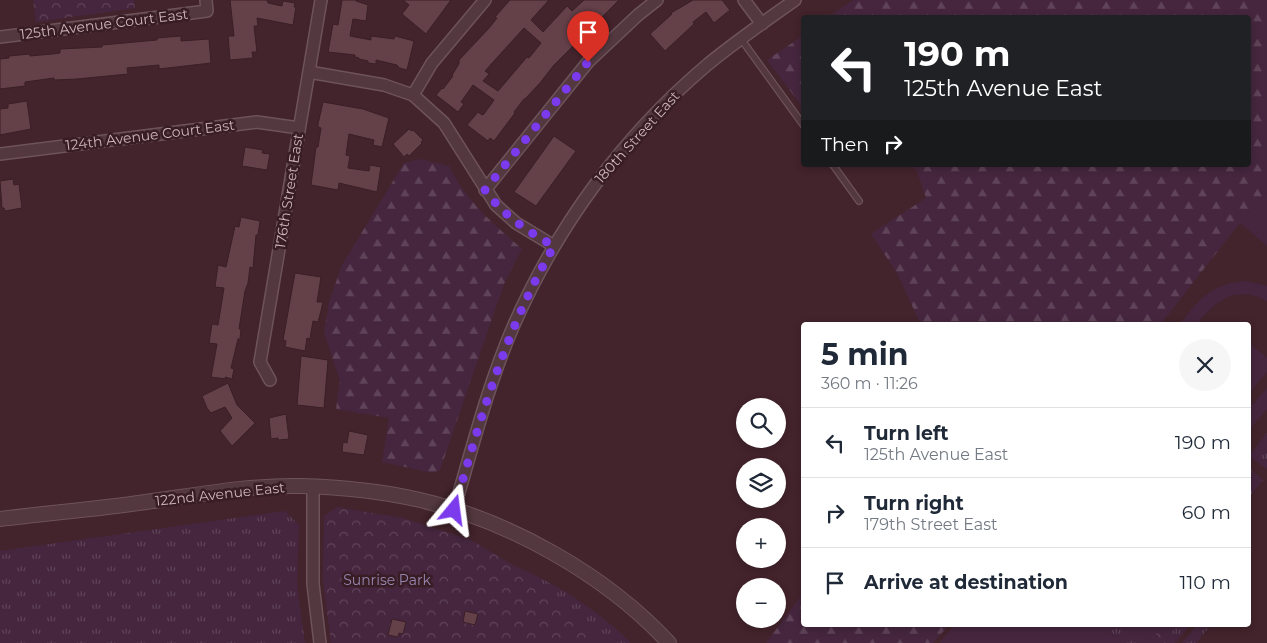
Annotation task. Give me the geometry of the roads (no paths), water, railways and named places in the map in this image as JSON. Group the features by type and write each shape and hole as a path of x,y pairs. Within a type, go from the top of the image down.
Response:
{"street":[{"name":"176th Street East","path":"270,380 260,362 321,0"},
{"path":"413,95 432,63 485,0"},
{"path":"485,190 588,62 657,0"},
{"path":"744,0 762,24"},
{"name":"180th Street East","path":"454,510 497,368 513,328 532,284 590,190 618,154 668,101 707,65 795,0"},
{"name":"125th Avenue Court East","path":"0,37 206,5"},
{"path":"309,72 384,85 413,95 444,122 496,205 516,223 554,246"},
{"name":"124th Avenue Court East","path":"0,154 257,122 299,128"},
{"name":"122nd Avenue East","path":"0,519 275,486 313,487 395,495 454,510 499,526 549,551 613,593 669,643"},
{"path":"313,487 313,584 320,643"}],"lane":[{"path":"741,39 801,122"},
{"path":"834,167 860,201"}],"park label":[{"name":"Sunrise Park","path":"387,580"}]}
